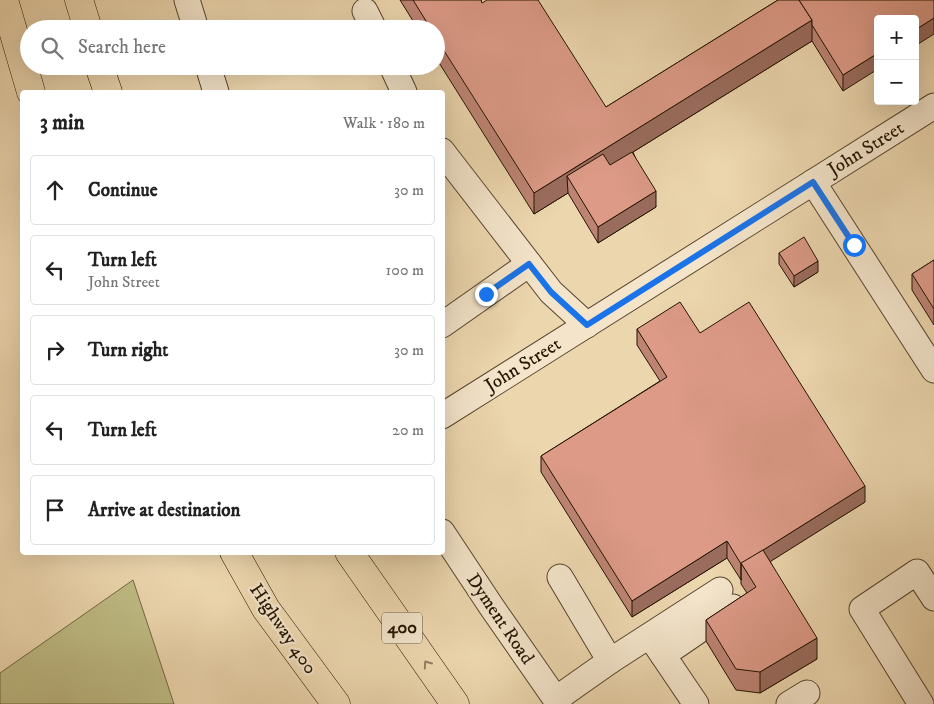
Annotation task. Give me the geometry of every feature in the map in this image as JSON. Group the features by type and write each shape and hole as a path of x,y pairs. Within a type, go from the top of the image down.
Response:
{"highway":[{"path":"4,0 20,55"},
{"path":"79,0 85,20"},
{"path":"26,75 30,90"},
{"path":"102,75 107,90"},
{"name":"Highway 400","path":"236,555 266,609 336,704"},
{"name":"400","path":"351,555 455,704"}],"street":[{"path":"187,0 193,20"},
{"path":"211,75 215,90"},
{"path":"396,75 403,90"},
{"name":"John Street","path":"445,414 934,106"},
{"path":"445,155 551,292 587,325"},
{"path":"813,182 934,370"},
{"path":"445,322 529,264"},
{"name":"Dyment Road","path":"445,537 558,702"},
{"path":"921,704 862,609 917,572 934,598"},
{"path":"560,577 610,661"},
{"path":"558,702 610,661 656,645 727,598"},
{"path":"656,645 696,704"}],"shaded area":[{"path":"133,580 174,704 0,704 0,673"}],"building":[{"path":"413,0 481,0 482,3 487,0 538,0 606,107 778,0 799,0 812,20 534,193 445,52 445,20 425,20"},
{"path":"799,0 934,0 934,18 919,27 919,15 874,15 874,56 843,75 812,25 812,20"},
{"path":"632,152 656,191 598,227 567,176 603,154 610,165"},
{"path":"804,237 818,261 794,276 779,253"},
{"path":"934,260 934,309 912,274"},
{"path":"680,302 700,333 749,302 865,486 741,564 727,541 632,601 541,456 667,377 637,329"},
{"path":"763,550 817,638 760,672 736,669 706,620 756,587 741,563"}],"route":[{"path":"486,294 529,264 551,292 587,325 813,182 854,245"}]}
